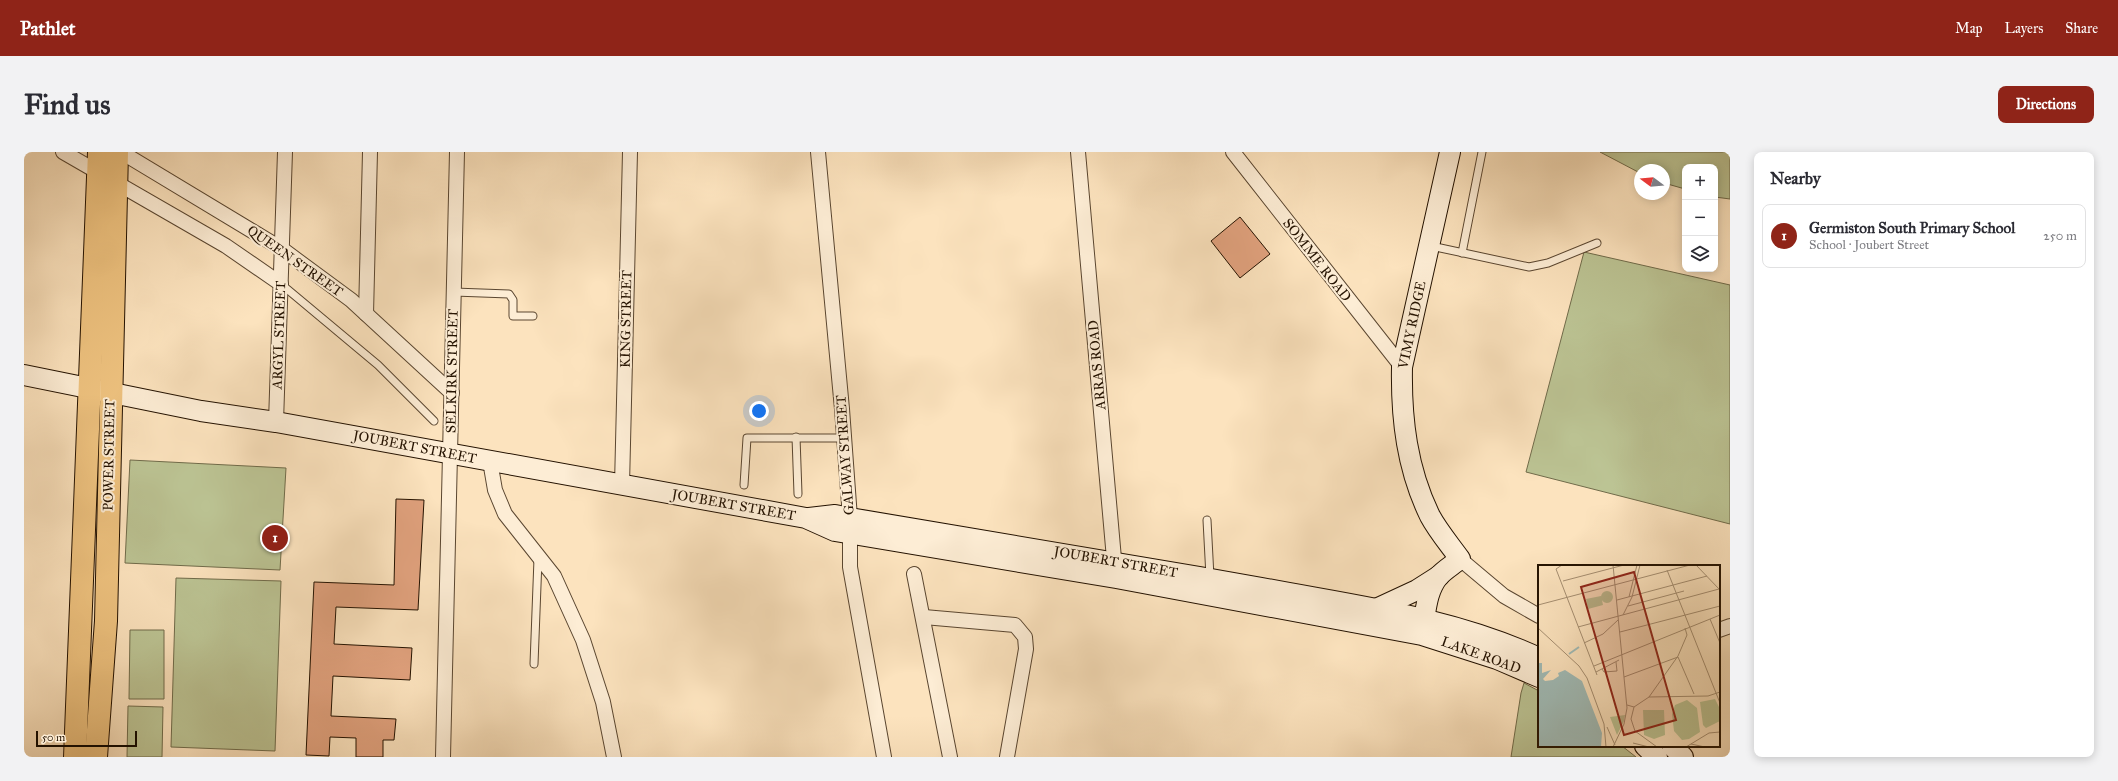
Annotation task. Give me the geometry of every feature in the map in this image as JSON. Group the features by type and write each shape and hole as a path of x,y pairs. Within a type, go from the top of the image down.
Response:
{"main road":[{"name":"POWER STREET","path":"96,757 106,621 117,152"},
{"name":"VIMY RIDGE","path":"1450,152 1402,367 1401,396 1404,432 1411,467 1431,517 1460,559"},
{"name":"POWER STREET","path":"74,757 98,162"},
{"name":"JOUBERT STREET","path":"24,375 201,411 276,422 806,518 835,531 850,525 1115,570 1423,626"},
{"path":"1376,609 1417,590 1440,576 1460,559"},
{"name":"JOUBERT STREET","path":"1115,570 1210,579 1376,609 1423,626"},
{"path":"1423,626 1428,597 1433,585 1440,576"},
{"name":"LAKE ROAD","path":"1423,626 1492,638 1538,658"},
{"name":"LAKE ROAD","path":"1423,626 1538,677"},
{"path":"1645,747 1657,757"},
{"path":"1673,747 1683,757"}],"street":[{"path":"63,152 98,162"},
{"name":"QUEEN STREET","path":"121,152 282,249 351,300 452,393"},
{"name":"ARGYL STREET","path":"276,422 285,152"},
{"path":"366,314 370,152"},
{"name":"SELKIRK STREET","path":"443,757 457,152"},
{"name":"KING STREET","path":"622,485 630,152"},
{"name":"GALWAY STREET","path":"818,152 844,438 850,525 850,567 884,757"},
{"name":"ARRAS ROAD","path":"1078,152 1115,570"},
{"name":"SOMME ROAD","path":"1233,152 1402,367"},
{"name":"QUEEN STREET","path":"98,162 116,183 226,246 281,284"},
{"path":"490,461 495,490 503,509 554,576 583,640 603,702 614,757"},
{"name":"VIMY RIDGE","path":"1460,559 1504,596 1538,615"},
{"path":"914,574 924,617 950,757"},
{"path":"924,617 1014,625 1026,637 1026,649 1007,757"},
{"path":"1720,630 1730,626"}],"lane":[{"path":"1462,253 1482,152"},
{"path":"1429,246 1534,266 1548,263 1598,244"},
{"path":"281,284 378,366 434,421"},
{"path":"454,292 509,294 513,300 513,316 533,316"},
{"path":"796,437 798,494"},
{"path":"744,485 747,438 844,438"},
{"path":"1207,520 1210,579"},
{"path":"534,664 538,555"}],"green space":[{"path":"1600,152 1730,152 1730,199 1718,197 1718,164 1682,164 1682,188 1670,185 1670,164 1634,164 1634,170"},
{"path":"1584,252 1730,285 1730,524 1526,472"},
{"path":"130,460 286,468 280,570 125,563"},
{"path":"176,578 281,581 275,751 171,747"},
{"path":"130,630 164,630 164,699 129,699"},
{"path":"1524,683 1538,690 1538,747 1623,747 1636,757 1511,757 1521,693"},
{"path":"128,706 163,707 162,757 127,757"}],"building":[{"path":"1240,217 1270,254 1240,278 1211,241"},
{"path":"396,499 424,500 418,610 336,607 334,644 412,648 410,680 333,676 331,716 396,719 394,740 383,740 383,757 356,757 356,738 330,737 329,756 306,755 314,582 394,585"}],"place":[{"name":"Germiston South Primary School","path":"275,538"}]}
